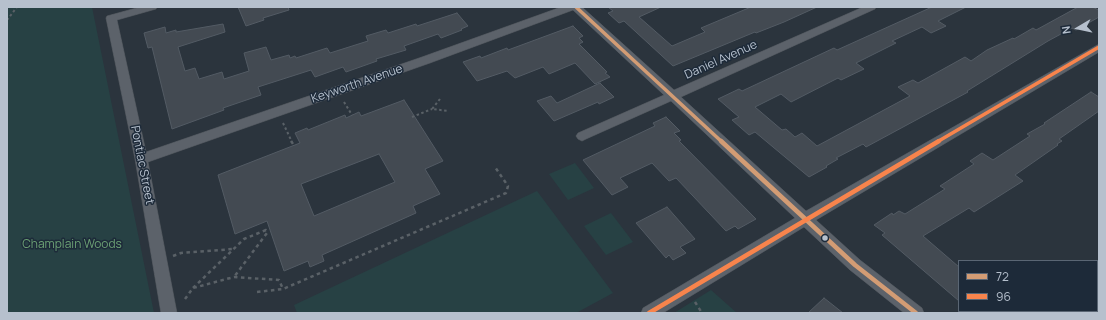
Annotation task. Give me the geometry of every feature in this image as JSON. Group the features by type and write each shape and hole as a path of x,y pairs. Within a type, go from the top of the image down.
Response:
{"street":[{"name":"Pontiac Street","path":"152,7 111,18 141,160 169,313"},
{"name":"Keyworth Avenue","path":"141,160 426,60 571,7"},
{"path":"576,7 860,269 916,313"},
{"name":"Daniel Avenue","path":"582,136 871,7"},
{"path":"650,313 805,219 1099,47"}],"path":[{"path":"7,20 18,7"},
{"path":"342,98 352,115"},
{"path":"412,118 432,109 440,99"},
{"path":"432,109 449,111"},
{"path":"278,112 293,144"},
{"path":"257,292 283,289 506,193 508,186 495,167"},
{"path":"185,299 193,288 244,239 266,230 267,233 234,277"},
{"path":"160,261 181,253 234,249"},
{"path":"193,288 234,277 279,280 283,289"}],"green space":[{"name":"Champlain Woods","path":"7,7 92,7 154,313 7,313"},
{"path":"575,163 594,188 568,200 549,174"},
{"path":"537,191 613,293 576,313 297,313 294,305"},
{"path":"611,213 633,242 606,255 584,226"},
{"path":"711,290 737,313 674,313"}],"building":[{"path":"238,7 288,7 289,10 263,18 264,20 246,26"},
{"path":"608,7 661,7 639,17 672,46 705,32 701,28 751,7 817,7 784,22 756,33 755,32 673,66 624,21 619,23 608,13 613,11"},
{"path":"932,7 966,7 938,21 946,26 931,33 922,27 892,41 896,43 856,63 864,69 841,80 838,78 791,102 781,94 755,107 782,130 786,129 795,137 802,133 817,146 910,96 898,87 913,80 918,83 965,57 971,61 987,50 1013,38 1014,39 1033,28 1036,30 1078,7 1092,7 1099,10 1099,17 1076,30 1072,28 1048,41 967,91 968,92 866,147 863,144 836,158 838,159 809,177 755,132 749,135 732,120 739,117 718,99 739,89 742,91 834,48 837,50"},
{"path":"457,13 468,26 461,29 462,30 441,38 438,34 404,46 406,50 376,59 377,61 346,72 343,67 315,77 311,70 258,87 261,95 223,108 224,110 172,129 152,47 148,48 144,33 165,27 166,33 176,30 176,32 223,24 225,32 178,47 185,71 195,68 199,79 222,72 224,79 249,71 244,53 266,47 271,60 289,55 290,58 295,56 296,58 327,48 330,53 368,41 366,36 386,30 388,33 416,24 417,26"},
{"path":"573,26 583,36 579,38 583,42 579,44 607,72 605,73 610,77 595,84 575,63 549,74 543,67 515,78 507,71 477,81 463,62 480,56 481,58 507,48 508,50"},
{"path":"600,83 614,97 599,104 598,102 554,121 537,101 551,96 557,103"},
{"path":"1091,92 1099,97 1099,111 1059,139 1062,141 1057,144 1058,145 1015,175 1023,181 974,212 969,208 923,236 958,266 958,300 882,235 885,233 874,225 892,213 893,215 899,211 905,214 945,189 940,186 974,164 970,161 982,153 993,160 1030,136 1027,134 1045,124 1044,123"},
{"path":"404,100 443,161 425,169 440,194 413,206 416,213 322,255 324,261 310,267 308,261 284,271 267,221 235,234 218,175 300,143 295,133 307,128 308,130 345,115 346,118 359,112 361,116","holes":["379,154 395,182 314,216 301,184"]},
{"path":"666,117 680,131 674,133 681,140 679,141 756,219 738,229 735,226 726,231 676,178 669,181 652,163 620,178 628,187 612,195 583,160 655,126 653,123"},
{"path":"667,207 695,239 680,247 686,253 673,260 669,255 666,258 636,223"},
{"path":"824,298 843,313 808,313"}],"transit line":[{"name":"72","path":"576,7 855,265 916,313"},
{"name":"96","path":"649,313 805,219 1099,47"}]}
